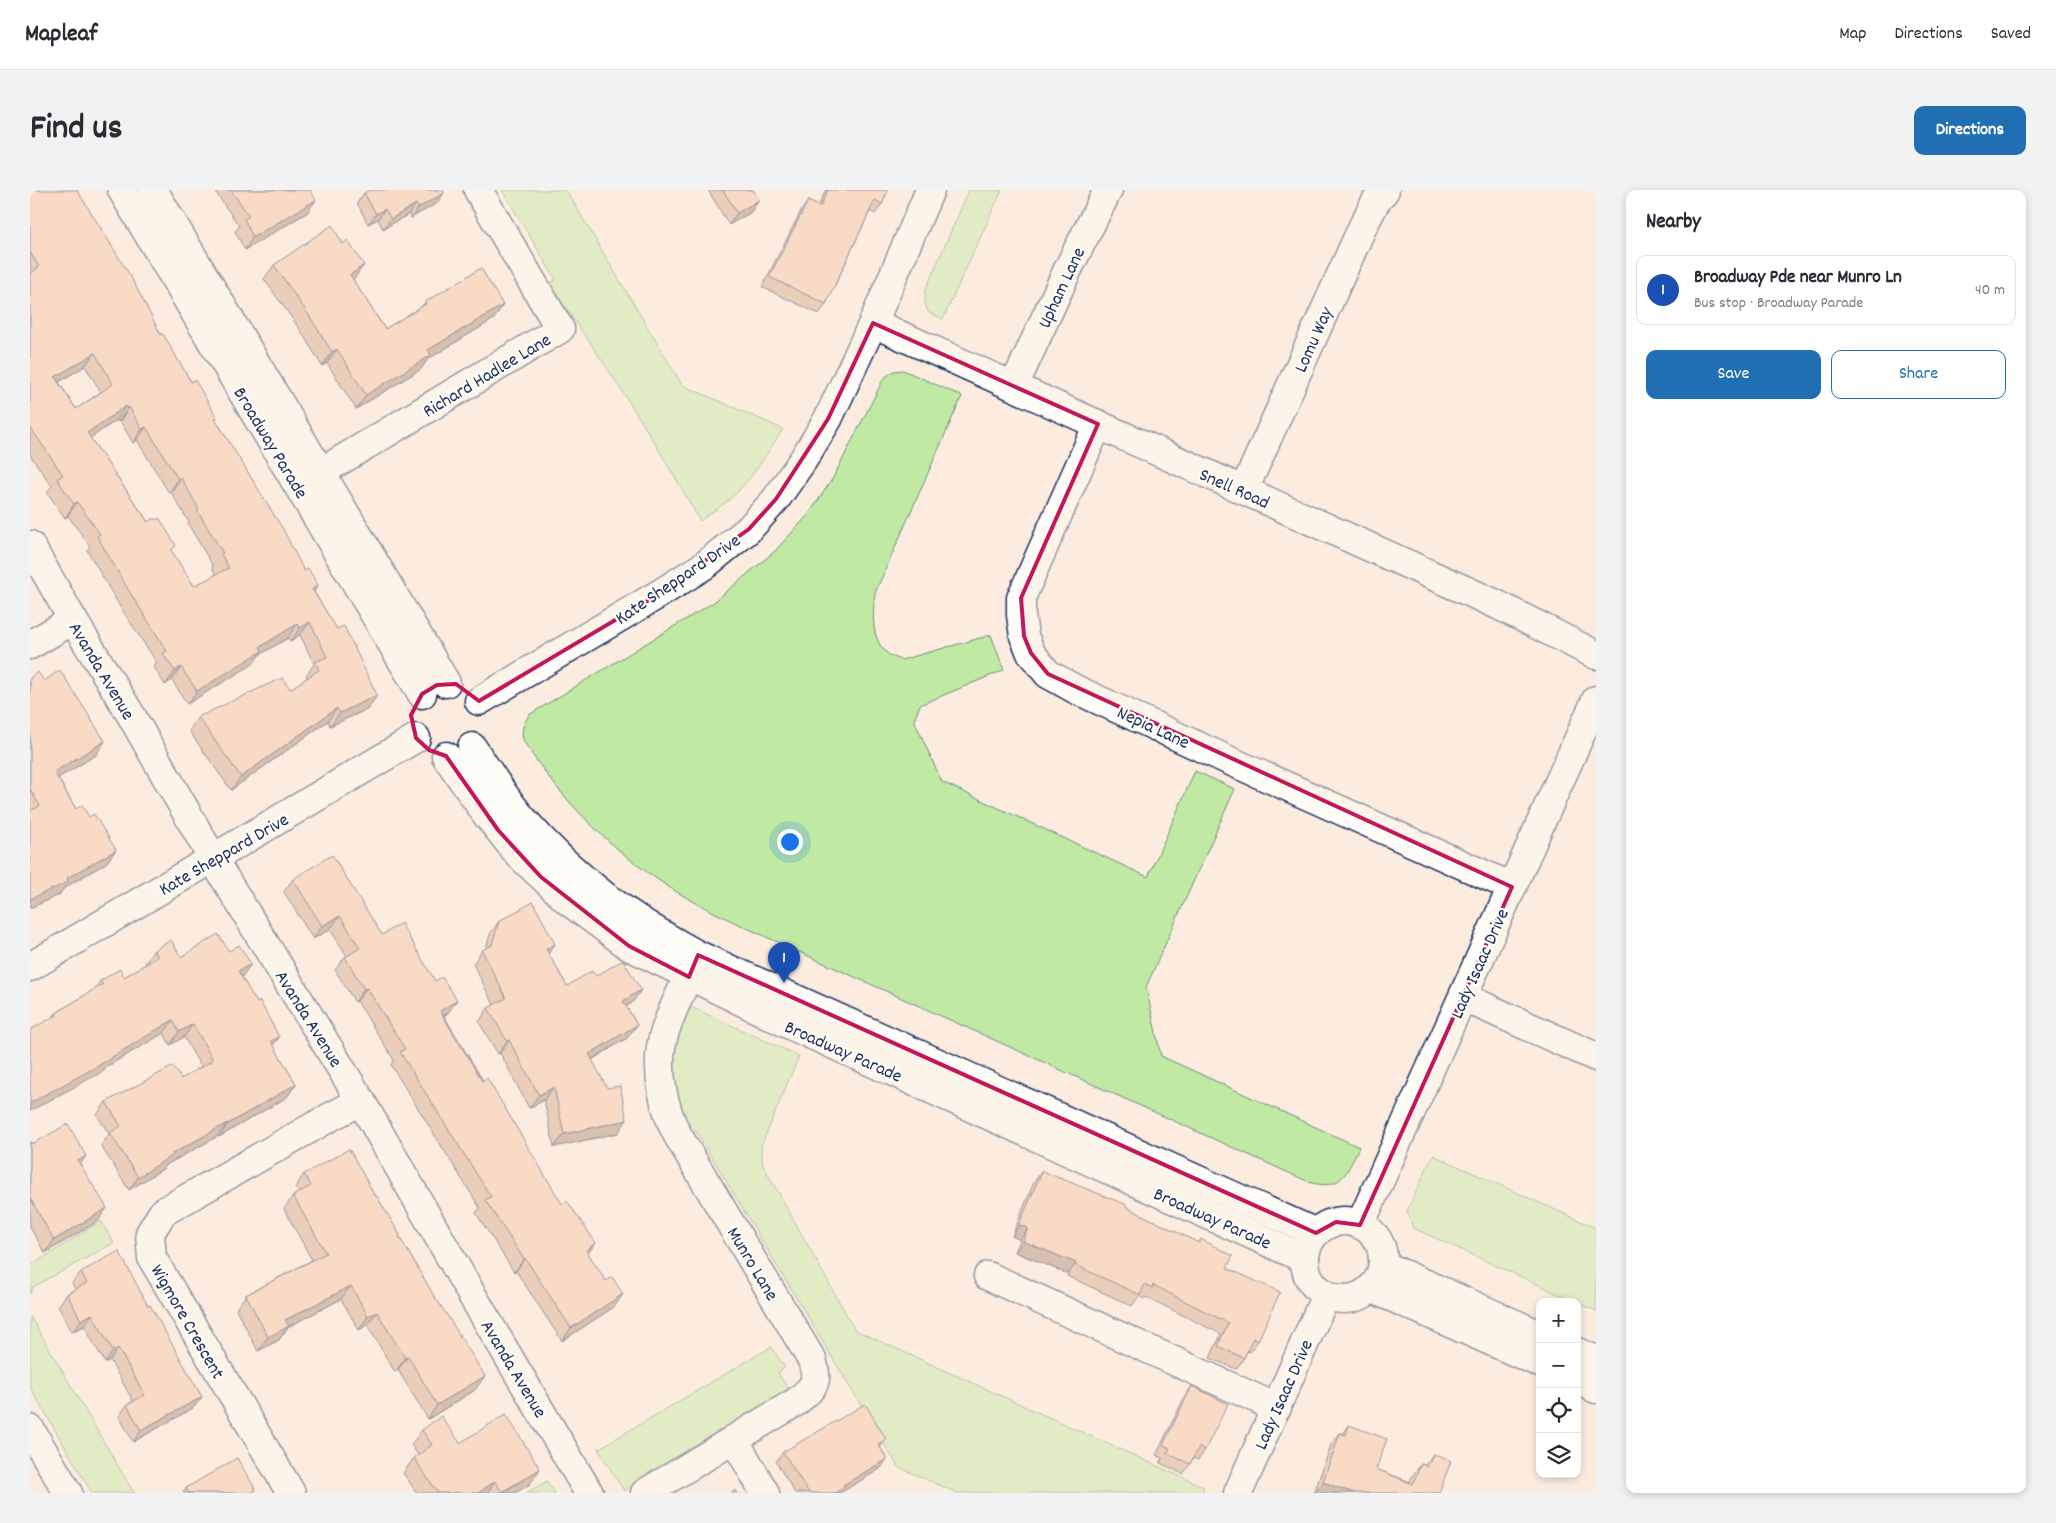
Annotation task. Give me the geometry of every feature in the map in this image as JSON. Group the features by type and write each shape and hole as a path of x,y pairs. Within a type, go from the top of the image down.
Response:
{"street":[{"name":"Broadway Parade","path":"122,190 310,479 446,683"},
{"name":"Broadway Parade","path":"153,190 310,479 422,694"},
{"name":"Richard Hadlee Lane","path":"310,479 560,329 478,190"},
{"name":"Kate Sheppard Drive","path":"479,701 659,594 704,565 749,529 781,491 828,419 873,322 930,190"},
{"name":"Upham Lane","path":"1014,386 1069,267 1108,190"},
{"name":"Lomu Way","path":"1244,490 1363,226 1375,202 1385,190"},
{"name":"Snell Road","path":"873,322 1498,605 1596,655"},
{"name":"Nepia Lane","path":"1098,424 1021,598 1024,636 1031,653 1048,674 1075,690 1228,760 1512,886"},
{"name":"Avanda Avenue","path":"30,544 213,859 361,1101 588,1493"},
{"path":"30,645 73,620"},
{"path":"446,683 465,688 479,701 484,720 478,739 472,747 460,754 446,756 429,750 416,738 412,727 412,715 415,704 422,694 429,688 446,683"},
{"name":"Lady Isaac Drive","path":"1360,1225 1596,700"},
{"name":"Kate Sheppard Drive","path":"30,967 416,738"},
{"name":"Broadway Parade","path":"472,747 521,817 570,868 652,930 694,966 792,1026 1305,1259"},
{"name":"Broadway Parade","path":"446,756 486,814 541,877 592,920 628,946 694,966 1316,1233"},
{"name":"Munro Lane","path":"644,1493 796,1402 816,1381 815,1371 802,1342 667,1115 662,1079 661,1047 669,1021 694,966"},
{"path":"1462,997 1596,1057"},
{"name":"Wigmore Crescent","path":"291,1493 152,1258 150,1233 162,1212 361,1101"},
{"path":"1336,1222 1348,1222 1360,1225 1378,1241 1382,1253 1377,1276 1358,1297 1342,1299 1326,1295 1317,1289 1310,1280 1306,1270 1305,1259 1308,1245 1316,1233 1325,1226 1336,1222"},
{"path":"988,1276 1277,1408"},
{"path":"1377,1276 1536,1334"},
{"path":"1377,1276 1536,1361"},
{"name":"Lady Isaac Drive","path":"1238,1493 1326,1295"},
{"path":"1581,1354 1596,1360"},
{"path":"1581,1382 1596,1389"},
{"path":"30,1429 68,1493"},
{"path":"734,1439 765,1493"}],"highlighted area":[{"path":"873,323 1098,424 1021,598 1024,636 1031,653 1048,674 1512,887 1360,1225 1336,1222 1316,1233 698,955 689,977 629,946 541,877 498,830 446,756 429,750 416,738 411,715 422,694 437,685 456,684 479,701 659,594 749,529 776,499 828,419"}],"green space":[{"path":"502,190 566,190 682,385 783,429 744,485 728,501 700,521 628,400 548,284 556,280"},
{"path":"969,190 1002,190 943,319 928,312 925,303 925,291"},
{"path":"903,370 962,396 875,593 875,633 887,653 901,660 991,635 1004,670 920,705 914,720 942,782 1148,877 1195,771 1235,789 1146,987 1161,1056 1359,1147 1347,1172 1336,1182 1320,1184 1309,1182 806,955 682,895 636,864 594,827 556,786 524,742 523,728 529,715 714,602 775,551 809,514 833,478 884,378 894,371"},
{"path":"689,1006 799,1056 761,1146 763,1165 855,1330 1204,1487 1202,1493 957,1493 898,1467 696,1131 690,1135 675,1110 671,1043"},
{"path":"1433,1155 1596,1228 1596,1311 1581,1304 1581,1298 1567,1298 1413,1228 1407,1211"},
{"path":"101,1221 114,1243 33,1287 30,1294 30,1264 37,1262"},
{"path":"30,1316 134,1493 92,1493 30,1387"},
{"path":"771,1347 785,1367 778,1373 791,1393 624,1491 598,1449"},
{"path":"547,1481 555,1493 526,1493"}],"building":[{"path":"30,190 77,190 131,277 161,335 163,334 191,382 195,380 217,418 215,419 284,531 304,571 308,568 318,585 312,589 337,629 344,626 377,695 340,713 337,708 241,777 198,717 282,678 290,689 319,670 315,662 327,657 310,622 300,628 297,624 260,647 262,651 197,691 181,667 175,671 163,654 167,651 97,536 100,534 77,502 74,504 57,479 63,475 30,427 30,274 39,267 30,252","holes":["95,353 113,384 76,409 55,377","126,406 129,407 142,429 146,427 178,479 181,478 199,509 197,510 223,553 221,554 229,568 194,586 171,550 176,546 160,519 152,519 148,522 87,433"]},
{"path":"231,190 310,190 316,200 253,237 244,219 249,216"},
{"path":"370,190 443,190 444,193 418,208 416,204 391,219 385,209 376,214 364,193"},
{"path":"723,190 753,190 759,200 737,213"},
{"path":"828,190 888,190 882,204 875,200 826,304 769,277 808,201 820,207"},
{"path":"332,225 343,244 347,240 364,265 350,275 385,329 481,268 503,305 428,350 431,355 366,395 337,349 332,352 274,265"},
{"path":"60,670 105,741 54,772 76,809 82,805 89,817 94,814 116,850 67,878 68,882 30,899 30,811 40,806 30,789 30,678 38,672 44,681"},
{"path":"332,855 382,935 401,923 435,981 442,977 457,1000 440,1011 482,1081 487,1078 562,1204 567,1201 596,1243 586,1250 606,1281 612,1277 623,1294 571,1328 485,1200 491,1197 400,1052 405,1049 367,988 364,989 345,957 360,948 340,916 322,926 293,879"},
{"path":"533,902 555,944 546,949 567,986 592,971 596,976 623,960 641,990 623,1001 637,1025 589,1054 607,1088 620,1086 627,1120 564,1134 554,1087 539,1095 509,1040 507,1041 488,1008 506,998 482,950 492,945 499,921"},
{"path":"218,934 229,951 239,945 251,964 238,971 257,1003 260,1001 279,1037 271,1041 296,1084 172,1154 138,1177 110,1133 121,1126 106,1102 173,1066 181,1079 213,1060 193,1024 179,1032 173,1020 112,1058 30,1103 30,1030 57,1015 56,1013 103,984 100,981 120,969 124,977 158,957 154,950 171,940 181,957"},
{"path":"68,1124 86,1156 78,1161 107,1208 54,1240 30,1198 30,1141 32,1144"},
{"path":"349,1149 437,1301 485,1376 437,1405 408,1356 405,1358 377,1312 368,1316 351,1286 285,1320 289,1326 268,1337 246,1295 326,1253 293,1196 311,1186 304,1174"},
{"path":"1042,1171 1127,1205 1126,1207 1199,1243 1201,1239 1233,1256 1227,1268 1280,1292 1258,1341 1253,1338 1244,1358 1218,1346 1228,1323 1153,1285 1152,1288 1145,1284 1140,1295 1075,1265 1076,1263 1023,1241 1028,1228 1019,1225"},
{"path":"119,1251 148,1306 150,1305 202,1397 141,1430 127,1405 145,1395 118,1348 113,1351 92,1314 81,1320 67,1294 87,1283 81,1272"},
{"path":"1192,1386 1228,1404 1205,1450 1199,1447 1190,1464 1167,1453 1170,1448 1163,1445"},
{"path":"865,1404 886,1439 878,1444 887,1459 843,1485 844,1487 835,1493 809,1493 783,1452"},
{"path":"506,1414 540,1469 502,1492 495,1481 478,1493 457,1493 456,1491 454,1493 438,1493 414,1458 432,1445 422,1430 441,1416 460,1443"},
{"path":"1349,1425 1387,1439 1376,1469 1413,1484 1421,1464 1428,1467 1433,1454 1451,1461 1439,1493 1354,1493 1323,1482 1340,1433 1346,1435"},
{"path":"237,1458 256,1490 251,1493 189,1493 186,1488"}],"place":[{"name":"Broadway Pde near Munro Ln","path":"784,983"}]}
